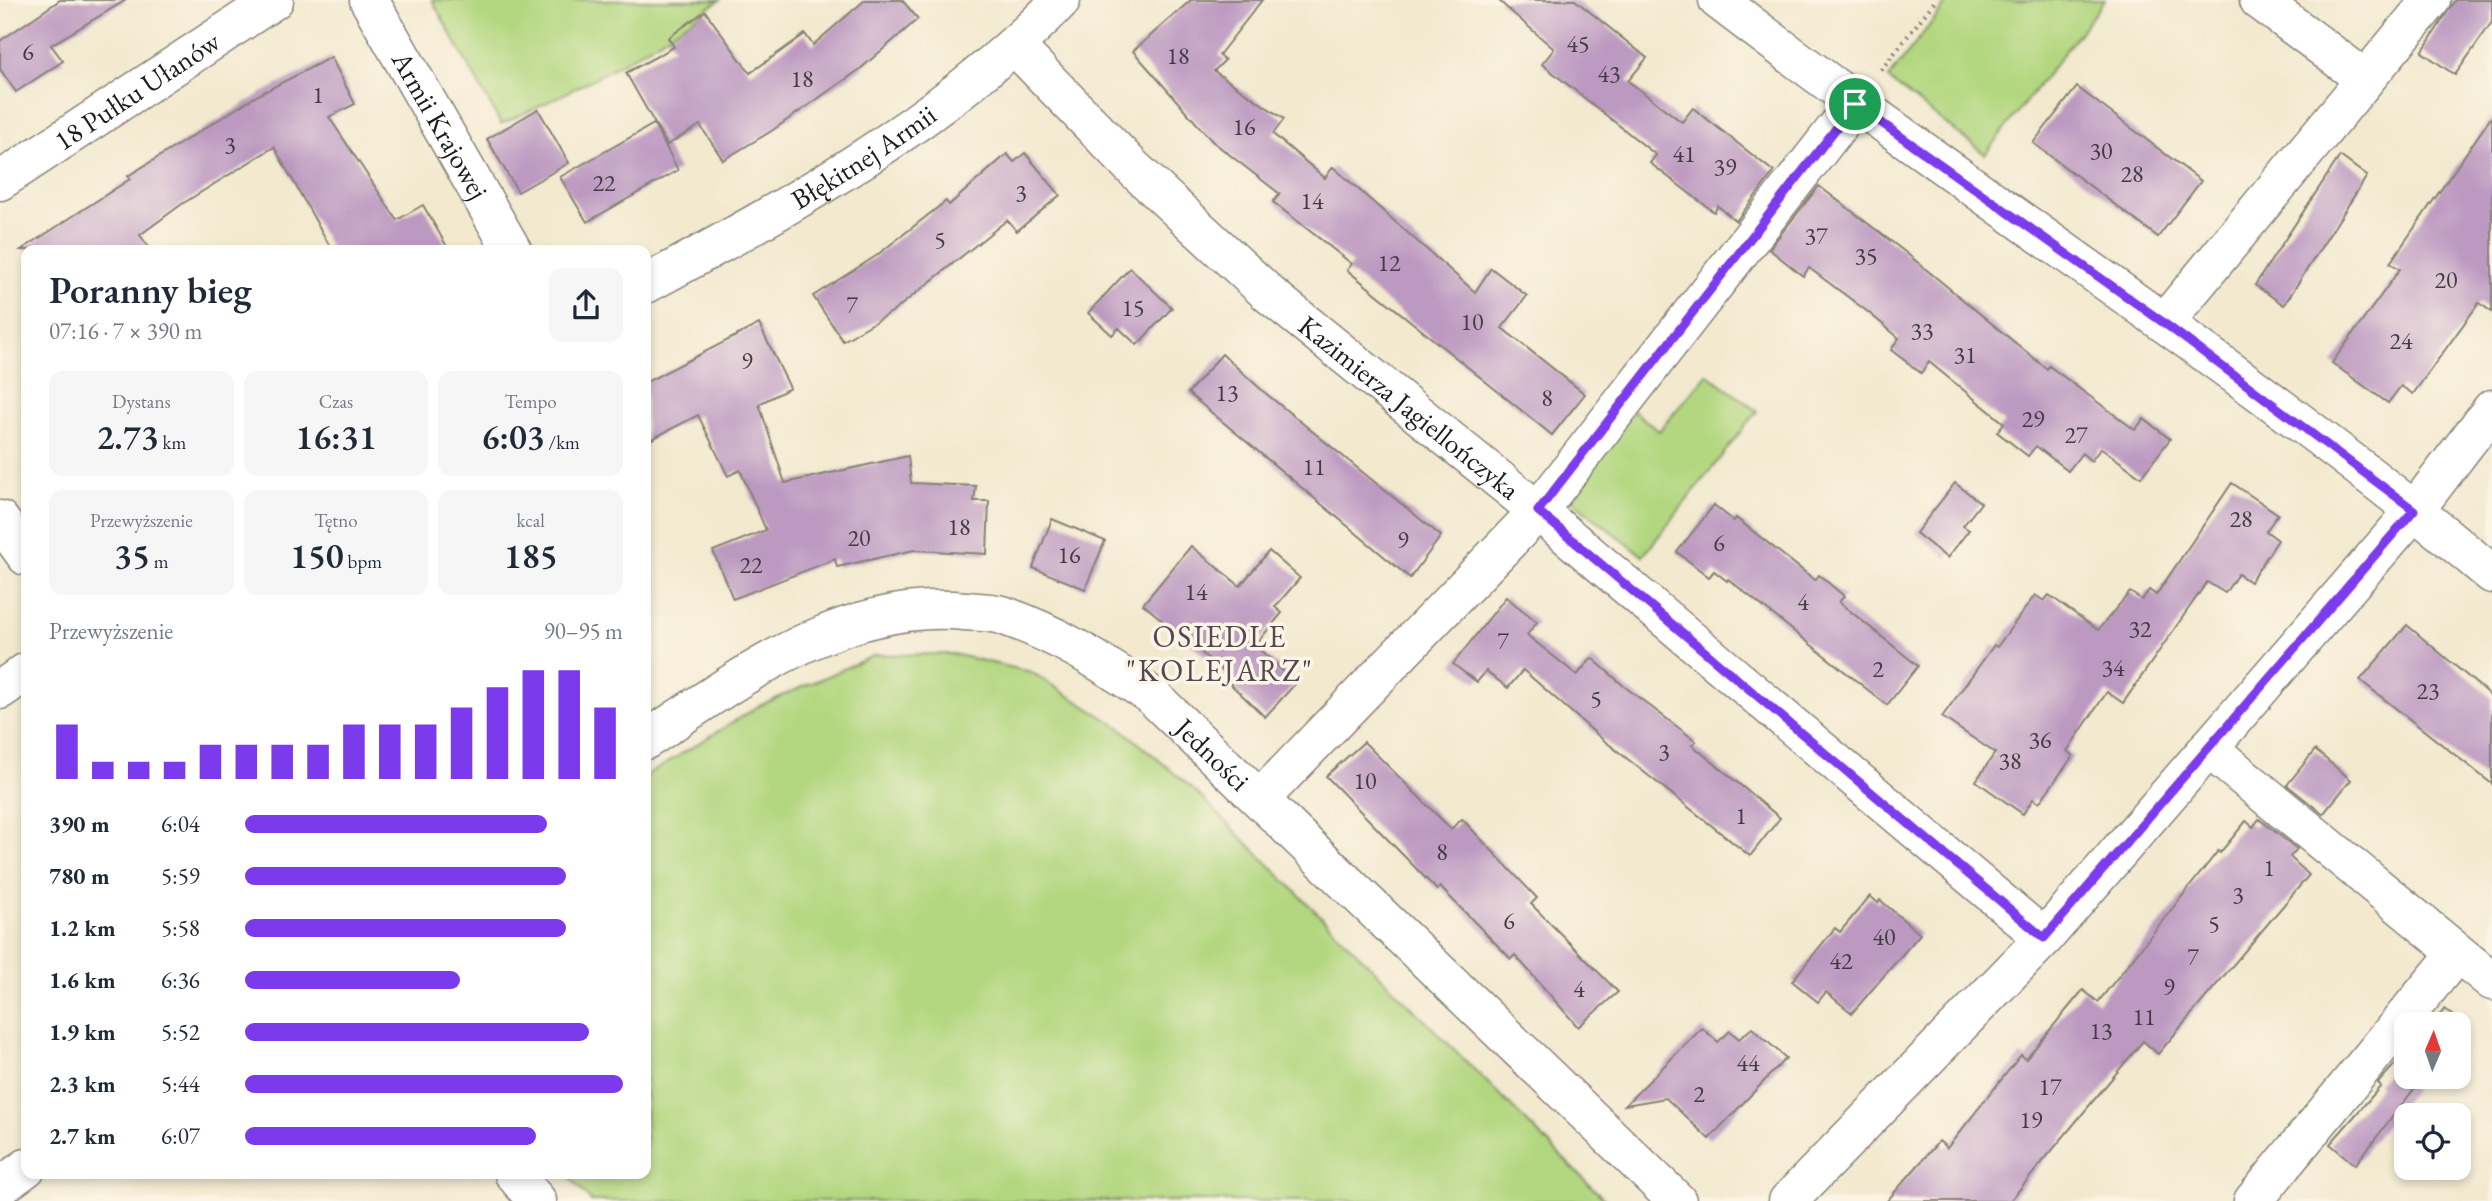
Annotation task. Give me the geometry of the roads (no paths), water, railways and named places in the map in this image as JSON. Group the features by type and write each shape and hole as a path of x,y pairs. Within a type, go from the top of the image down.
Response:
{"street":[{"name":"18 Pułku Ułanów","path":"0,181 274,0"},
{"name":"Armii Krajowej","path":"369,0 509,245"},
{"name":"Błękitnej Armii","path":"651,281 786,205 911,127 1016,47 1061,0"},
{"path":"1718,0 1855,104 2164,323 2414,510 2492,574"},
{"path":"2259,0 2365,79"},
{"path":"2164,323 2431,0"},
{"name":"Kazimierza Jagiellończyka","path":"1016,47 1133,168 1269,294 1538,511 2044,938"},
{"path":"1259,799 1538,511 1855,104"},
{"path":"1788,1201 2044,938 2414,510 2492,408"},
{"path":"0,520 21,549"},
{"name":"Jedności","path":"651,737 762,663 872,616 932,608 999,614 1080,647 1152,696 1677,1201"},
{"path":"0,690 21,675"},
{"path":"2208,748 2492,981"},
{"path":"2253,1201 2457,953"},
{"path":"0,1187 21,1172"},
{"path":"518,1179 537,1201"}],"district":[{"name":"OSIEDLE \"KOLEJARZ\"","path":"1220,653"}]}
